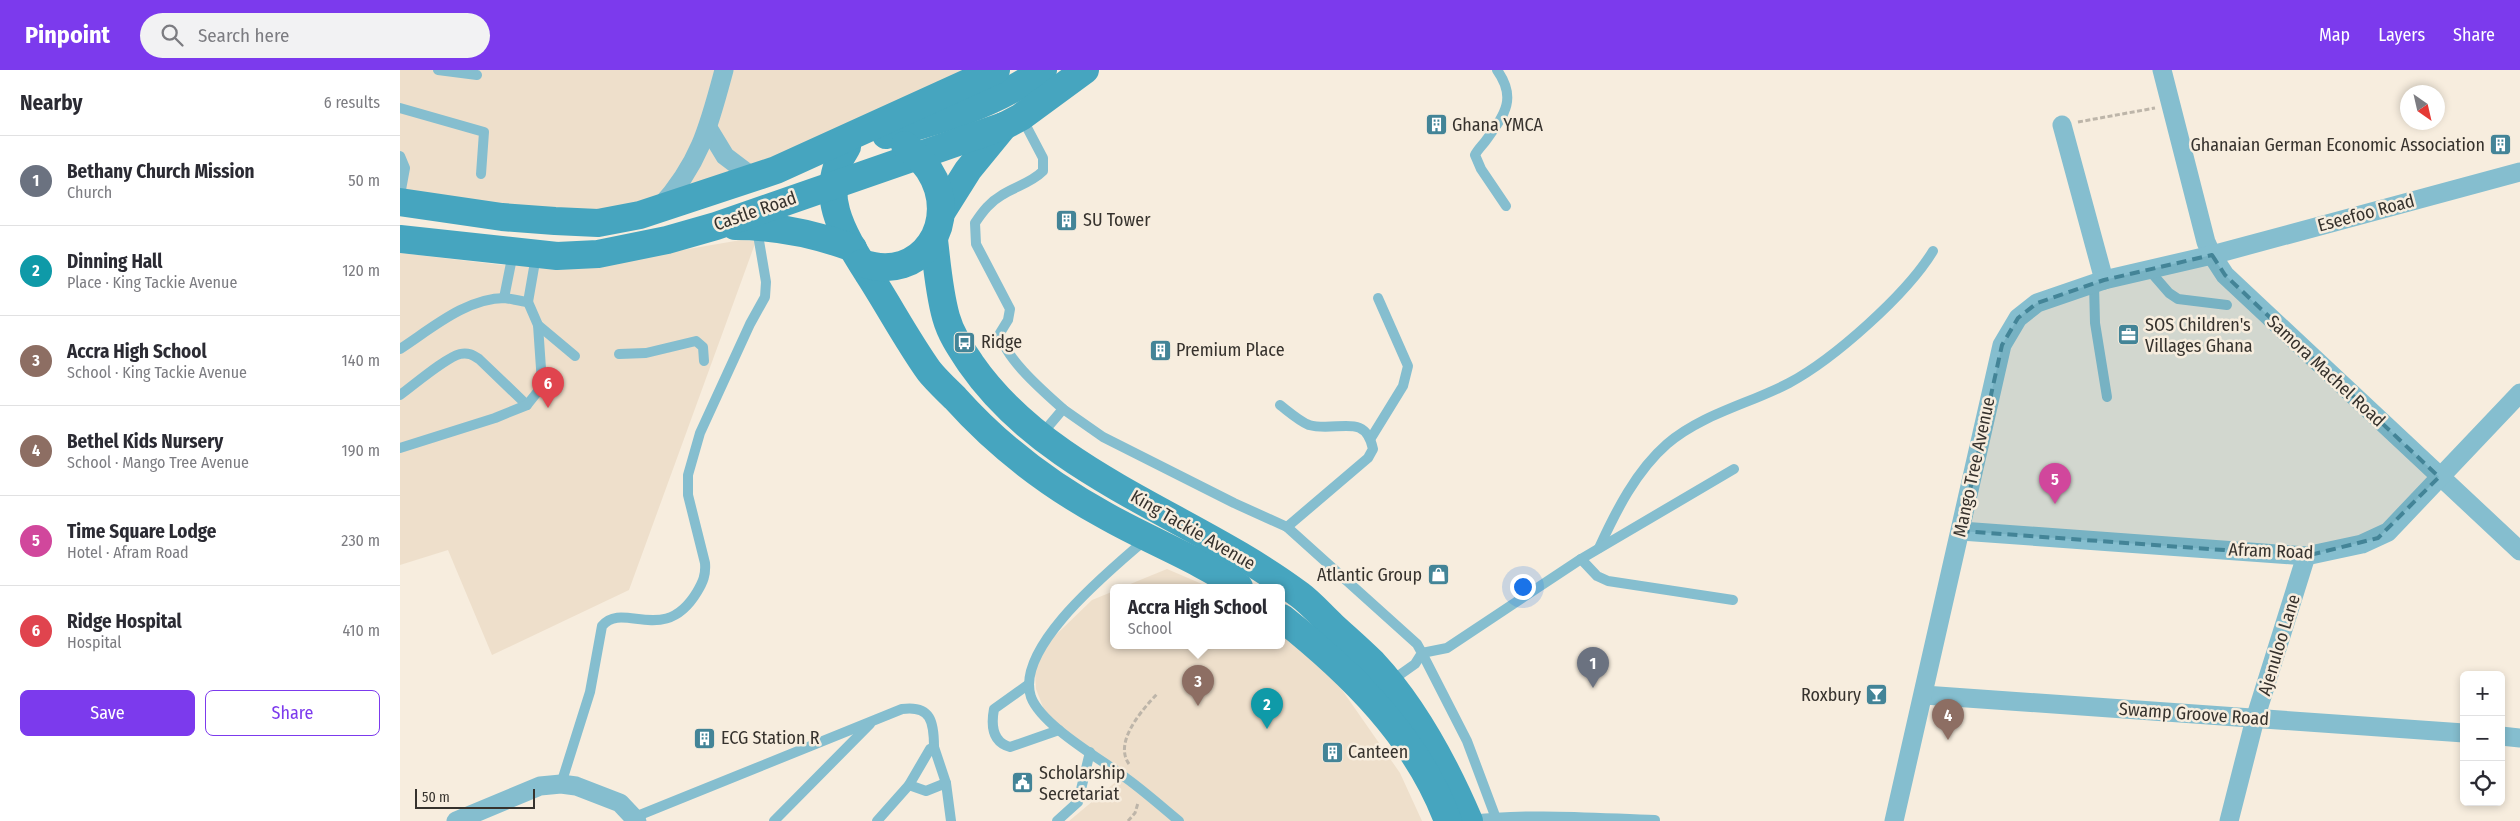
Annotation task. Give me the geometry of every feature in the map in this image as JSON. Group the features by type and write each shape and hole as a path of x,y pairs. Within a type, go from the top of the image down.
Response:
{"main road":[{"name":"Castle Road","path":"400,202 502,217 598,223 658,210 765,174 996,70"},
{"path":"765,174 975,108 1014,89 1043,70"},
{"name":"Castle Road","path":"400,239 524,254 598,254 668,240 716,226 1013,122 1085,70"},
{"path":"716,226 757,226 792,229 819,235 878,269 909,264 925,252 934,240 941,213 968,170 1013,122"},
{"path":"885,135 896,140 917,156 929,170 936,186 941,213"},
{"path":"847,147 838,161 832,184 838,220 857,256"},
{"name":"King Tackie Avenue","path":"934,240 938,282 946,318 957,343 986,384 1040,436 1065,455 1133,496 1230,548 1283,584"},
{"name":"King Tackie Avenue","path":"857,256 930,372 980,426 1025,464 1069,494 1148,538 1220,574 1235,584"},
{"name":"King Tackie Avenue","path":"1285,585 1301,596 1373,664 1414,716 1442,764 1462,821"},
{"path":"1285,620 1329,655 1376,705 1462,821"}],"street":[{"path":"658,210 689,171 708,128 724,70"},
{"name":"Samora Machel Road","path":"2162,70 2206,242 2225,274 2439,477 2520,551"},
{"path":"2062,125 2099,282"},
{"path":"708,128 725,156 765,174"},
{"name":"Eseefoo Road","path":"2212,255 2520,172"},
{"name":"Mango Tree Avenue","path":"1894,821 2002,344 2018,318 2037,303 2099,282 2212,255"},
{"name":"Afram Road","path":"1960,530 2306,556 2362,544 2388,532 2520,393"},
{"name":"Ajenuloo Lane","path":"2229,821 2255,719 2306,556"},
{"name":"Swamp Groove Road","path":"1924,695 2460,734"},
{"path":"2505,736 2520,738"},
{"path":"456,821 540,786 562,784 576,786 620,803 636,819"}],"lane":[{"path":"438,70 477,75"},
{"path":"1497,70 1506,83 1508,99 1503,116 1475,155 1481,169 1506,206"},
{"path":"400,108 484,132 482,174"},
{"path":"1013,122 1042,158 1043,171 1033,180 1003,194 986,207 975,223 976,244 1010,310 1008,320 1000,333 1004,346 1041,389 1063,409 1103,437 1234,503 1287,527 1417,644 1467,741 1496,819"},
{"path":"400,156 405,168 400,195"},
{"path":"562,784 590,692 602,626 606,620 615,616 654,622 668,619 682,609 703,582 706,572 705,563 688,495 688,475 700,433 750,324 765,297 766,282 757,226"},
{"path":"1599,548 1614,515 1630,490 1667,444 1692,426 1788,383 1824,362 1916,275 1932,251"},
{"path":"504,298 524,254"},
{"path":"400,448 495,418 527,405 539,390 542,383 538,325 528,302 524,254"},
{"path":"2149,270 2169,294 2178,299 2227,305"},
{"path":"2099,282 2095,323 2106,397"},
{"path":"400,349 457,312 480,302 504,298 528,302"},
{"path":"1371,438 1403,386 1408,366 1378,298"},
{"path":"538,325 575,356"},
{"path":"619,354 646,354 696,341 703,347 704,361"},
{"path":"400,395 448,361 460,354 470,353 479,359 527,405"},
{"path":"1280,405 1308,424 1328,428 1357,425 1363,427 1371,438 1374,449 1368,458 1287,527"},
{"path":"1040,436 1063,409"},
{"path":"1388,683 1415,664 1422,653 1447,648 1581,559 1734,469"},
{"path":"1148,538 1076,604 1049,634 1037,655 1029,684 1031,697 1038,708 1059,730 1141,790 1179,821"},
{"path":"1581,559 1597,576 1608,581 1733,600"},
{"path":"1029,684 994,709 992,728 997,738 1003,745 1010,747 1059,730"},
{"path":"636,819 874,720 916,707 926,712 931,721 934,747 946,783 951,821"},
{"path":"774,821 874,720"},
{"path":"877,821 909,785 930,749 934,747"},
{"path":"1057,821 1078,802 1090,752"},
{"path":"909,785 926,792 946,783"},
{"path":"1462,821 1496,819 1655,820"}],"path":[{"path":"2062,125 2171,105"},
{"path":"1128,821 1135,813 1141,790 1141,780 1126,759 1126,734 1141,710 1157,694"}],"highlighted area":[{"path":"2212,255 2225,275 2439,477 2378,538 2306,556 1961,531 2002,345 2018,318 2037,303 2104,280"}],"shaded area":[{"path":"400,70 984,70 701,186 584,216 400,196"},
{"path":"741,240 756,241 629,590 492,655 448,550 400,565 400,253 502,265 624,260"},
{"path":"1167,569 1202,584 1130,584"},
{"path":"1110,593 1110,649 1285,649 1285,634 1326,667 1400,773 1422,821 1069,821 1124,775 1049,723 1036,689 1034,656 1092,600"}],"place":[{"name":"Ghana YMCA","path":"1436,125"},
{"name":"Ghanaian German Economic Association","path":"2501,145"},
{"name":"SU Tower","path":"1067,220"},
{"name":"SOS Children's Villages Ghana","path":"2129,335"},
{"name":"Ridge","path":"965,342"},
{"name":"Premium Place","path":"1160,350"},
{"name":"Ridge Hospital","path":"548,408"},
{"name":"Time Square Lodge","path":"2055,504"},
{"name":"Atlantic Group","path":"1438,575"},
{"name":"Bethany Church Mission","path":"1593,688"},
{"name":"Roxbury","path":"1877,695"},
{"name":"Accra High School","path":"1198,706"},
{"name":"Dinning Hall","path":"1267,729"},
{"name":"ECG Station R","path":"705,738"},
{"name":"Bethel Kids Nursery","path":"1948,740"},
{"name":"Canteen","path":"1332,752"},
{"name":"Scholarship Secretariat","path":"1023,783"}]}
